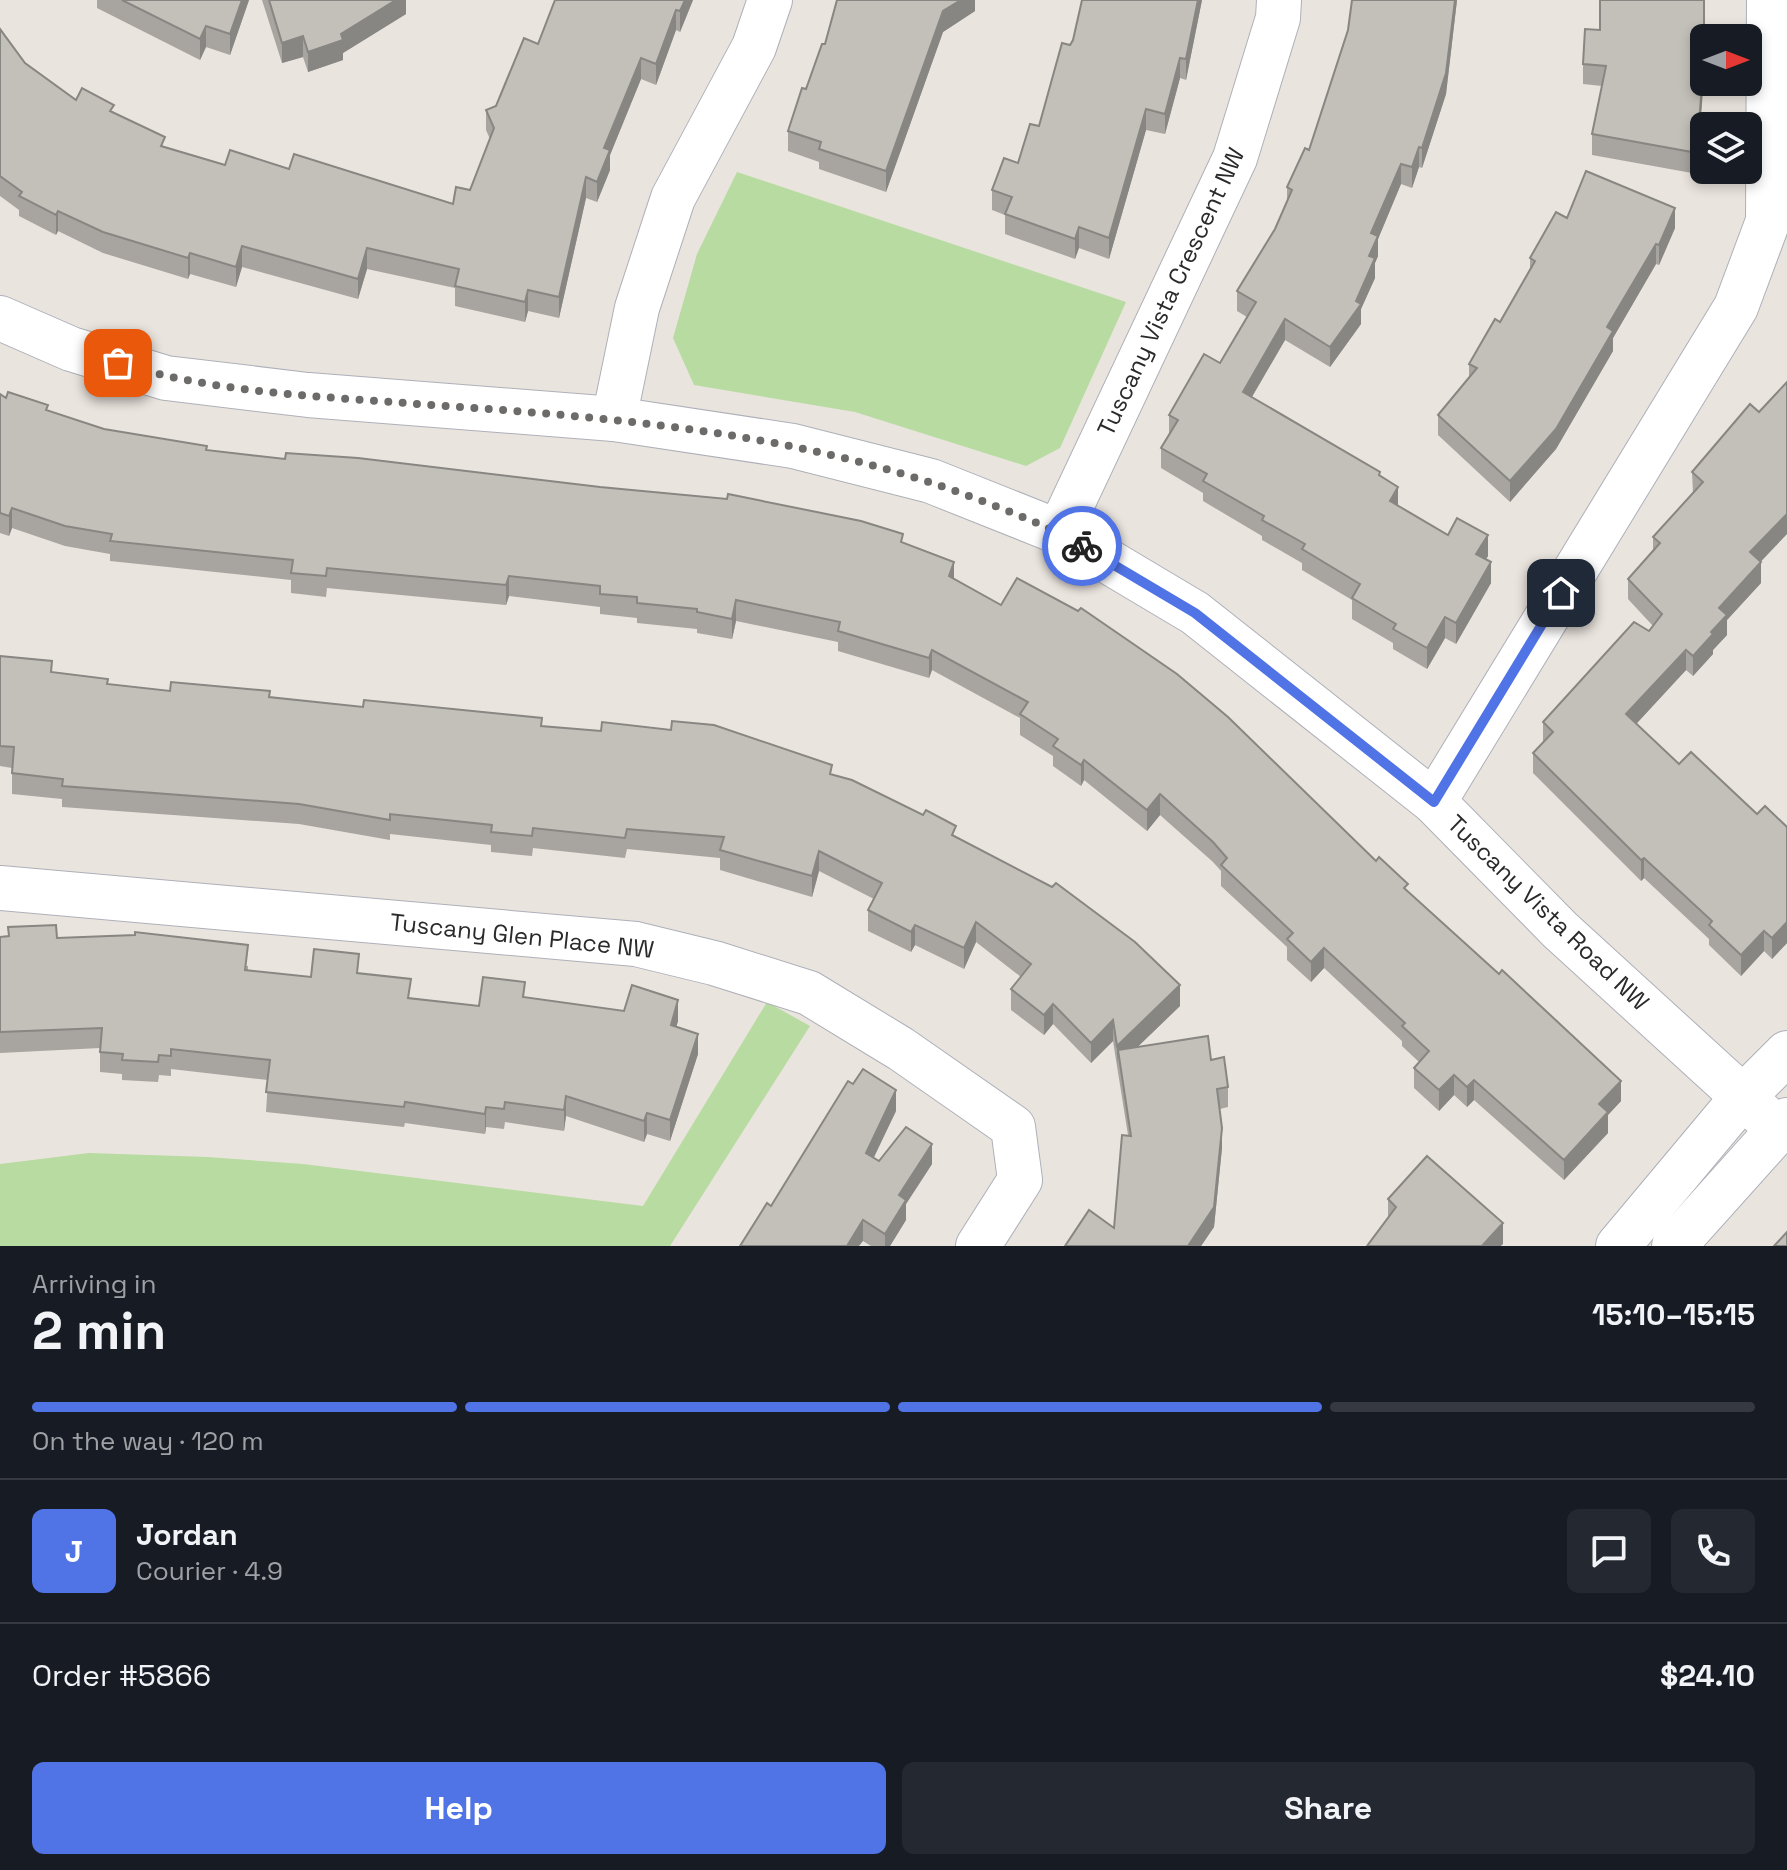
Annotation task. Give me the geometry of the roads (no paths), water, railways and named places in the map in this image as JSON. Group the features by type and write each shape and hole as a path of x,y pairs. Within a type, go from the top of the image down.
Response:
{"street":[{"path":"614,419 637,308 673,198 754,47 770,0"},
{"name":"Tuscany Vista Crescent NW","path":"1059,532 1235,158 1278,18 1279,0"},
{"path":"1434,802 1736,307 1768,221 1769,0"},
{"name":"Tuscany Vista Road NW","path":"0,318 71,349 166,378 308,395 614,419 809,450 931,481 1059,532 1195,613 1434,802 1560,930 1741,1099 1782,1125"},
{"name":"Tuscany Glen Place NW","path":"0,888 636,944 714,963 809,993 901,1049 1013,1127 1020,1180 978,1246"},
{"path":"1618,1246 1741,1099 1787,1053"},
{"path":"1674,1246 1782,1125"}]}
